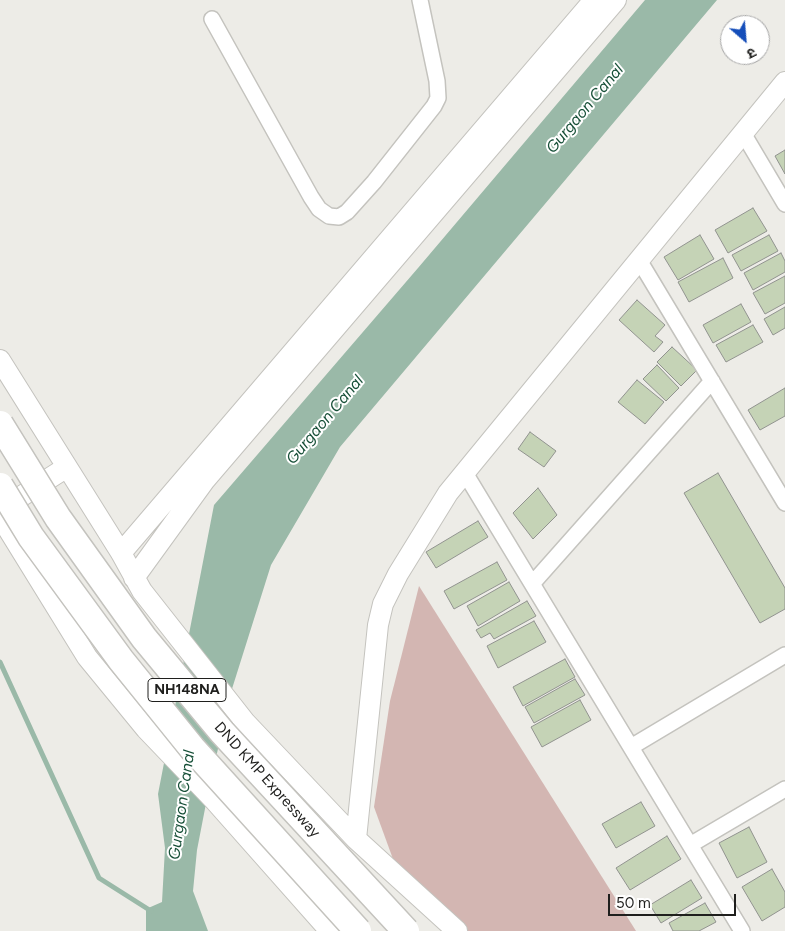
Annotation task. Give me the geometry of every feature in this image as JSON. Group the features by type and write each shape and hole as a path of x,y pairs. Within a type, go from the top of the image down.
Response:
{"highway":[{"name":"DND KMP Expressway","path":"0,424 58,518 144,638 222,732 406,931"},
{"name":"NH148NA","path":"0,486 31,538 121,660 192,748 358,931"}],"street":[{"path":"212,19 311,197 320,209 329,216 339,217 347,212 374,182 434,106 438,98 437,81 420,0"},
{"path":"120,553 594,0"},
{"path":"134,578 206,480 616,0"},
{"path":"356,839 378,625 384,604 398,574 448,493 785,82"},
{"path":"743,134 785,204"},
{"path":"639,260 785,504"},
{"path":"0,360 142,591 244,722 356,839 451,929"},
{"path":"532,584 712,381"},
{"path":"0,510 67,467"},
{"path":"465,473 742,931"},
{"path":"0,516 87,657 155,739 215,801 330,931"},
{"path":"631,748 785,655"},
{"path":"690,845 785,789"}],"shaded area":[{"path":"419,586 636,931 447,931 397,870 374,807 390,701"}],"water":[{"name":"Gurgaon Canal","path":"645,0 717,0 340,447 271,565 231,692 197,850 193,891 208,931 146,931 146,909 162,902 165,848 158,794 214,505"}],"building":[{"path":"785,150 785,174 775,156"},
{"path":"753,208 767,231 728,253 715,230"},
{"path":"700,235 714,259 678,280 664,257"},
{"path":"769,235 778,251 741,271 732,255"},
{"path":"781,253 785,261 785,272 753,290 744,273"},
{"path":"723,258 733,278 689,302 678,282"},
{"path":"785,276 785,303 765,314 753,293"},
{"path":"637,300 665,325 655,336 663,342 654,352 619,320"},
{"path":"741,304 751,322 713,343 703,325"},
{"path":"785,307 785,328 773,335 764,319"},
{"path":"753,325 763,342 726,362 716,345"},
{"path":"672,347 697,370 681,386 657,362"},
{"path":"657,365 679,388 666,401 643,379"},
{"path":"637,380 664,402 645,424 618,402"},
{"path":"785,388 785,416 760,430 748,410"},
{"path":"530,432 556,451 544,467 518,449"},
{"path":"718,473 785,588 785,609 760,623 684,493"},
{"path":"538,488 557,515 533,539 513,513"},
{"path":"478,521 488,537 436,568 426,552"},
{"path":"497,562 507,580 454,609 444,591"},
{"path":"509,582 520,601 478,626 467,606"},
{"path":"527,601 536,616 494,639 490,633 481,638 476,630"},
{"path":"534,621 546,642 498,668 487,646"},
{"path":"565,659 575,677 523,706 513,687"},
{"path":"575,679 585,695 534,723 525,707"},
{"path":"580,700 591,720 542,747 531,727"},
{"path":"641,802 655,826 616,848 602,824"},
{"path":"749,827 767,862 737,878 719,843"},
{"path":"667,836 681,859 630,890 616,868"},
{"path":"772,869 785,892 785,907 762,921 742,887"},
{"path":"691,880 702,898 661,923 650,905"},
{"path":"705,903 716,922 699,931 673,931 669,923"}],"waterway":[{"path":"0,662 99,878 151,911"}]}
